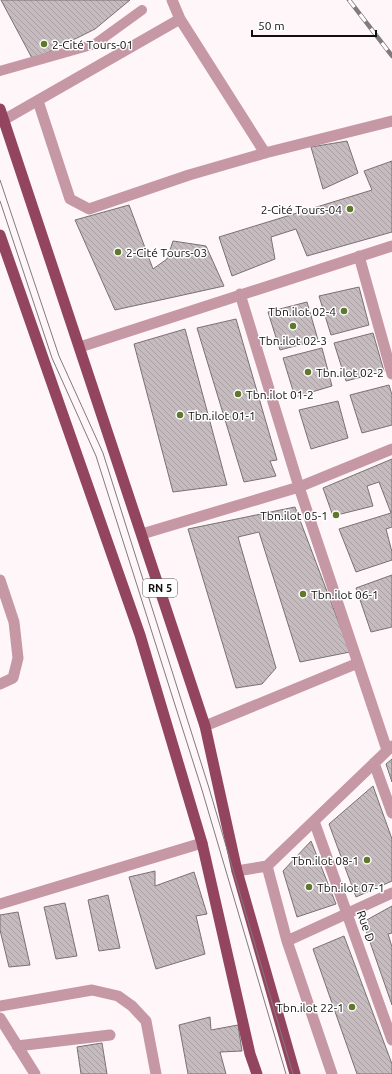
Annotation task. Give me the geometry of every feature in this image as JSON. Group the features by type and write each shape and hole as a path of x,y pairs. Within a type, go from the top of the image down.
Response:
{"main road":[{"name":"RN 5","path":"0,109 2,121 80,347 204,726 237,871 295,1074"},
{"name":"RN 5","path":"0,235 140,635 202,843 250,1054 257,1074"}],"street":[{"path":"172,0 180,19 265,153"},
{"path":"2,121 180,19"},
{"path":"38,101 70,199 89,209 189,174 392,121"},
{"path":"80,347 392,246"},
{"path":"359,256 392,374"},
{"path":"237,871 267,866 390,747 358,662 299,487 240,294"},
{"path":"142,534 299,487 392,449"},
{"path":"0,580 14,622 18,658 13,678 0,684"},
{"path":"204,726 358,662"},
{"path":"374,763 392,813"},
{"name":"Rue D","path":"314,821 392,1040"},
{"path":"0,904 202,843"},
{"path":"267,866 286,941 332,1074"},
{"path":"286,941 392,893"},
{"path":"0,1006 92,990 118,996 132,1006 146,1021 156,1074"},
{"path":"0,1018 35,1074"},
{"path":"17,1046 110,1035"}],"lane":[{"path":"0,71 95,44 142,10"}],"building":[{"name":"2-Cité Tours-01","path":"1,0 130,0 95,29 33,60"},
{"path":"347,141 358,173 323,189 311,147"},
{"name":"2-Cité Tours-04","path":"392,161 392,232 307,256 296,229 271,237 275,259 232,276 219,237 372,190 364,171"},
{"name":"2-Cité Tours-03","path":"129,205 153,269 167,259 173,241 206,246 224,286 115,310 75,220"},
{"name":"Tbn.ilot 02-4","path":"359,287 369,325 331,335 319,296"},
{"name":"Tbn.ilot 02-3","path":"307,302 318,340 280,350 268,312"},
{"name":"Tbn.ilot 01-2","path":"236,319 277,460 270,461 276,476 244,482 197,328"},
{"name":"Tbn.ilot 01-1","path":"185,329 227,485 173,492 134,344"},
{"path":"373,333 384,371 346,381 334,343"},
{"name":"Tbn.ilot 02-2","path":"322,348 332,386 295,397 283,358"},
{"path":"389,385 392,395 392,425 362,433 350,395"},
{"path":"338,401 348,438 311,449 299,410"},
{"name":"Tbn.ilot 05-1","path":"392,459 392,527 386,529 392,552 392,560 356,572 339,529 391,513 379,482 367,486 373,506 333,516 323,488"},
{"name":"Tbn.ilot 06-1","path":"295,507 350,652 300,662 259,532 238,537 276,668 262,684 236,688 188,529"},
{"path":"392,575 392,627 371,632 356,588"},
{"path":"392,759 392,782 386,764"},
{"name":"Tbn.ilot 08-1","path":"373,786 392,839 392,881 356,897 329,824"},
{"name":"Tbn.ilot 07-1","path":"311,841 336,904 297,917 283,871"},
{"path":"155,871 155,886 194,872 207,914 196,916 205,954 156,969 129,877"},
{"path":"108,895 120,948 99,951 88,900"},
{"path":"65,903 77,956 56,959 44,907"},
{"path":"392,906 392,933 388,934 392,947 392,1005 363,922"},
{"path":"18,912 30,965 9,967 0,930 0,915"},
{"name":"Tbn.ilot 22-1","path":"344,936 392,1064 392,1074 357,1074 313,949"},
{"path":"210,1017 211,1030 238,1025 242,1051 220,1052 226,1074 188,1074 179,1025"},
{"path":"102,1043 107,1074 81,1074 77,1047"}],"tram line":[{"path":"0,180 59,356 103,453 209,788 293,1074"},
{"path":"0,201 52,358 96,456 202,790 286,1074"}],"railway":[{"path":"349,0 392,56"}],"place":[{"name":"2-Cité Tours-01","path":"44,44"},
{"name":"2-Cité Tours-04","path":"350,209"},
{"name":"2-Cité Tours-03","path":"118,252"},
{"name":"Tbn.ilot 02-4","path":"344,311"},
{"name":"Tbn.ilot 02-3","path":"293,326"},
{"name":"Tbn.ilot 02-2","path":"308,372"},
{"name":"Tbn.ilot 01-2","path":"238,394"},
{"name":"Tbn.ilot 01-1","path":"180,415"},
{"name":"Tbn.ilot 05-1","path":"336,515"},
{"name":"Tbn.ilot 06-1","path":"303,594"},
{"name":"Tbn.ilot 08-1","path":"367,860"},
{"name":"Tbn.ilot 07-1","path":"309,887"},
{"name":"Tbn.ilot 22-1","path":"352,1007"}]}
